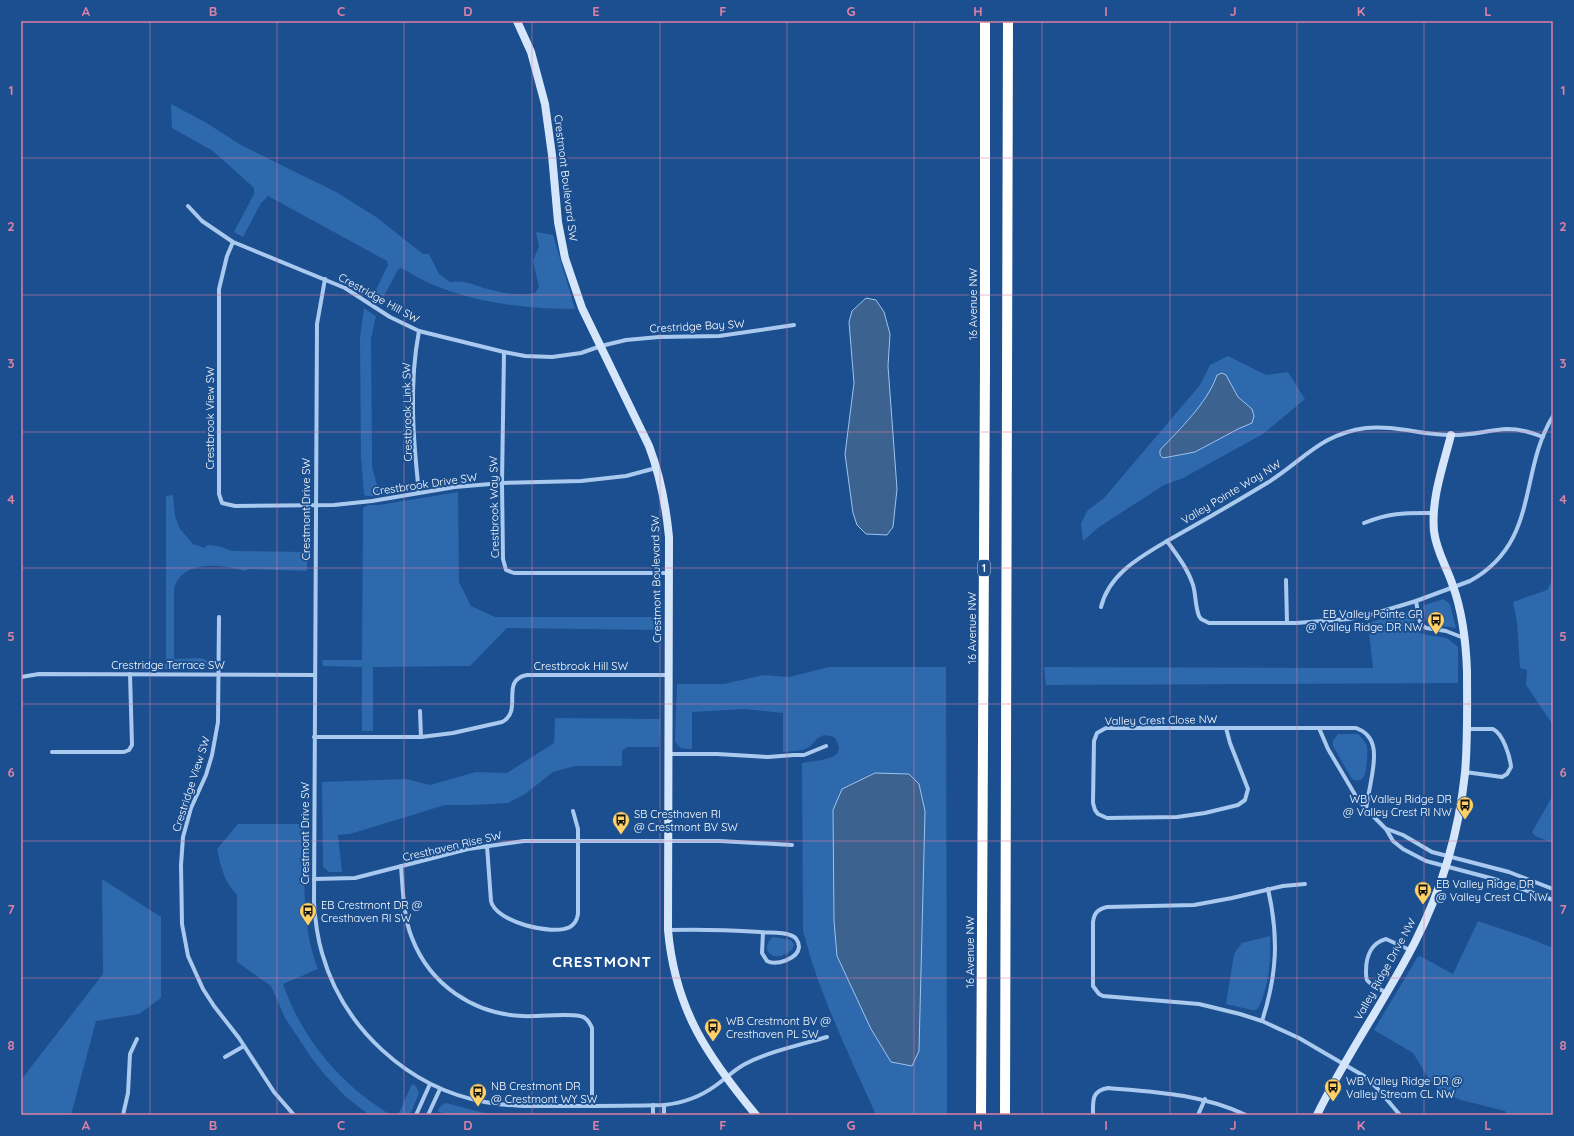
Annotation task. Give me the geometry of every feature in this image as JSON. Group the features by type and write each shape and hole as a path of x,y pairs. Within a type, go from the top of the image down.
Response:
{"highway":[{"name":"16 Avenue NW","path":"981,1115 985,374 985,21"},
{"path":"1005,1115 1008,21"}],"street":[{"name":"Crestmont Boulevard SW","path":"517,21 531,52 545,104 552,154 558,222 565,258 579,299 649,446 656,468 667,516 669,537 668,930 672,964 678,987 689,1017 713,1060 756,1115"},
{"name":"Crestridge Hill SW","path":"188,206 202,221 233,242 345,288 390,316 419,331 525,356 552,358 581,353 601,346"},
{"name":"Crestbrook View SW","path":"233,242 224,267 219,289 220,499 222,503 235,506 315,506"},
{"name":"Crestmont Drive SW","path":"325,279 317,324 314,902 318,937 326,967 339,997 359,1026 382,1051 406,1069 440,1089 473,1100 503,1105 592,1106 676,1104 697,1097 745,1064 772,1053 827,1037"},
{"name":"Crestridge Bay SW","path":"601,346 642,338 719,336 794,326"},
{"name":"Crestbrook Link SW","path":"419,331 414,365 414,403 415,448 419,492"},
{"name":"Crestbrook Way SW","path":"504,352 502,483 503,559 506,570 514,573 669,573"},
{"path":"1168,541 1186,569 1194,591 1198,613 1201,619 1205,622 1287,623 1350,619 1373,614 1416,601 1454,588 1477,577 1495,563 1502,555 1513,538 1525,509 1543,436 1553,416"},
{"name":"Valley Pointe Way NW","path":"1101,607 1106,591 1111,583 1131,564 1268,482 1308,451 1325,441 1340,435 1364,429 1386,427 1450,435 1467,435 1509,429 1530,432 1543,436"},
{"name":"Valley Ridge Drive NW","path":"1317,1115 1344,1064 1410,950 1430,908 1449,856 1458,817 1465,772 1467,729 1465,638 1454,588 1436,541 1434,513 1436,496 1450,435"},
{"name":"Crestbrook Drive SW","path":"315,506 372,501 455,486 581,481 626,476 656,468"},
{"path":"1364,523 1379,517 1393,514 1434,513"},
{"path":"1286,580 1287,623"},
{"path":"1416,601 1419,619 1421,624 1426,628 1465,638"},
{"name":"Crestridge View SW","path":"219,617 219,708 216,741 206,775 191,808 184,837 181,865 182,924 188,956 203,989 244,1046 274,1092 294,1115"},
{"name":"Crestridge Terrace SW","path":"21,677 39,674 315,674"},
{"path":"52,752 124,752 131,748 130,674"},
{"name":"Crestbrook Hill SW","path":"314,737 422,737 463,731 507,720 512,712 513,684 523,675 668,675"},
{"path":"420,711 422,737"},
{"name":"Valley Crest Close NW","path":"1226,728 1230,743 1248,789 1245,800 1238,805 1205,813 1158,818 1107,818 1099,815 1095,810 1093,803 1094,741 1097,733 1106,728 1226,728 1356,728 1364,732 1370,738 1374,751 1372,776 1366,809"},
{"path":"1319,728 1341,774 1366,809 1386,829 1393,841 1412,855 1445,867 1494,879 1553,900"},
{"path":"1465,772 1502,776 1507,774 1511,767 1502,737 1497,731 1493,729 1467,729"},
{"path":"668,754 794,756 804,755 826,746"},
{"path":"487,846 491,901 493,908 506,917 528,926 564,929 571,926 577,918 578,829 574,811"},
{"path":"1386,829 1403,835 1432,852 1509,872 1553,889"},
{"name":"Cresthaven Rise SW","path":"314,880 355,878 468,849 524,841 720,841 792,845"},
{"path":"401,866 406,917 412,940 430,971 450,990 472,1004 498,1013 523,1016 581,1016 589,1022 592,1028 592,1106"},
{"path":"1305,884 1283,886 1194,905 1107,907 1097,911 1093,922 1093,986 1098,994 1107,996 1199,1004 1262,1021 1289,1033 1364,1076 1377,1088 1400,1115"},
{"path":"1262,1021 1270,996 1275,964 1274,920 1268,889"},
{"path":"668,930 708,929 763,932 788,934 797,940 799,945 796,954 792,957 773,963 766,961 762,953 763,932"},
{"path":"1386,993 1369,983 1367,979 1366,964 1368,954 1382,940 1386,939 1410,950"},
{"path":"123,1115 128,1093 130,1054 137,1039"},
{"path":"225,1057 244,1046"},
{"path":"416,1115 430,1084"},
{"path":"1093,1115 1094,1097 1098,1091 1108,1088 1180,1094 1205,1099 1246,1115"},
{"path":"428,1115 440,1089"},
{"path":"1198,1115 1205,1099"},
{"path":"653,1105 653,1115"},
{"path":"664,1105 664,1115"}],"shaded area":[{"path":"171,104 205,122 241,145 338,193 376,217 423,254 429,254 439,274 450,282 464,282 510,294 535,293 539,287 533,261 539,246 536,232 553,235 575,309 538,308 502,304 466,296 448,291 424,281 401,268 398,270 381,301 373,296 388,265 387,261 268,196 261,203 243,237 234,232 254,194 254,188 213,151 172,128"},
{"path":"866,298 876,300 884,312 890,334 888,366 897,489 893,527 887,535 866,534 857,525 853,513 845,454 854,383 849,322 852,311"},
{"path":"364,308 376,316 371,339 372,467 379,493 372,496 364,495 361,456 360,338"},
{"path":"1228,356 1266,375 1288,372 1305,399 1263,434 1183,478 1164,485 1099,527 1083,541 1081,524 1087,511 1104,498 1200,385 1210,365"},
{"path":"1222,373 1226,375 1238,397 1252,409 1254,416 1252,423 1195,452 1163,458 1160,455 1160,450 1193,415 1213,385 1217,375"},
{"path":"458,492 459,582 471,606 495,617 659,617 659,630 507,628 470,666 373,667 373,731 362,731 362,667 323,666 322,660 362,660 363,508 368,505 379,505"},
{"path":"173,495 175,516 180,529 193,544 205,548 207,545 218,546 232,551 307,552 307,571 250,569 244,571 225,567 204,566 194,568 178,579 174,589 174,659 200,658 212,662 205,669 162,669 161,664 166,664 166,496"},
{"path":"1553,579 1553,725 1526,685 1527,670 1520,668 1517,622 1513,602 1547,590"},
{"path":"1443,599 1450,604 1456,628 1429,624 1425,619 1423,608 1425,605"},
{"path":"1412,610 1415,623 1422,634 1447,638 1458,647 1458,683 1046,685 1044,667 1373,668 1368,623"},
{"path":"829,667 946,667 947,1115 876,1115 835,1024 817,978 803,930 802,763 823,760 835,755 839,751 834,737 824,735 819,737 806,749 800,751 783,752 783,713 744,709 692,712 692,749 681,748 675,740 677,684 724,684 763,675 789,677"},
{"path":"555,718 660,719 659,747 627,747 622,751 622,766 575,766 553,772 525,794 508,803 445,805 350,834 338,835 342,872 329,872 323,867 322,782 406,779 430,785 476,772 507,773 554,743"},
{"path":"1338,734 1358,734 1366,743 1366,768 1363,778 1360,780 1352,779 1333,746 1333,741"},
{"path":"875,773 909,774 919,784 925,811 919,1051 912,1066 891,1062 871,1029 837,956 834,921 833,810 842,789"},
{"path":"1553,795 1553,843 1535,836 1532,832"},
{"path":"238,824 305,824 304,879 306,916 312,952 318,969 283,984 301,1023 312,1042 325,1059 356,1090 391,1115 369,1115 345,1096 313,1060 285,1018 271,986 237,962 237,895 226,879 217,849"},
{"path":"102,879 161,917 161,998 139,1014 96,1021 71,1115 21,1115 21,1080 103,974"},
{"path":"1478,921 1553,948 1553,1115 1507,1115 1505,1111 1461,1100 1442,1092 1429,1079 1413,1053 1374,1030 1417,958 1420,956 1453,974"},
{"path":"1270,936 1269,972 1259,1007 1256,1010 1252,1010 1226,1004 1234,954 1242,943"},
{"path":"773,937 791,940 794,944 793,947 789,952 782,956 770,954 767,946"},
{"path":"412,1084 416,1086 419,1093 410,1115 398,1115"},
{"path":"446,1103 484,1113 483,1115 448,1115 437,1111"}],"place":[{"name":"EB Valley Pointe GR @ Valley Ridge DR NW","path":"1436,635"},
{"name":"WB Valley Ridge DR @ Valley Crest RI NW","path":"1465,820"},
{"name":"SB Cresthaven RI @ Crestmont BV SW","path":"621,835"},
{"name":"EB Valley Ridge DR @ Valley Crest CL NW","path":"1423,905"},
{"name":"EB Crestmont DR @ Cresthaven RI SW","path":"308,926"},
{"name":"WB Crestmont BV @ Cresthaven PL SW","path":"713,1042"},
{"name":"WB Valley Ridge DR @ Valley Stream CL NW","path":"1333,1102"},
{"name":"NB Crestmont DR @ Crestmont WY SW","path":"478,1107"}],"district":[{"name":"CRESTMONT","path":"602,962"}]}
